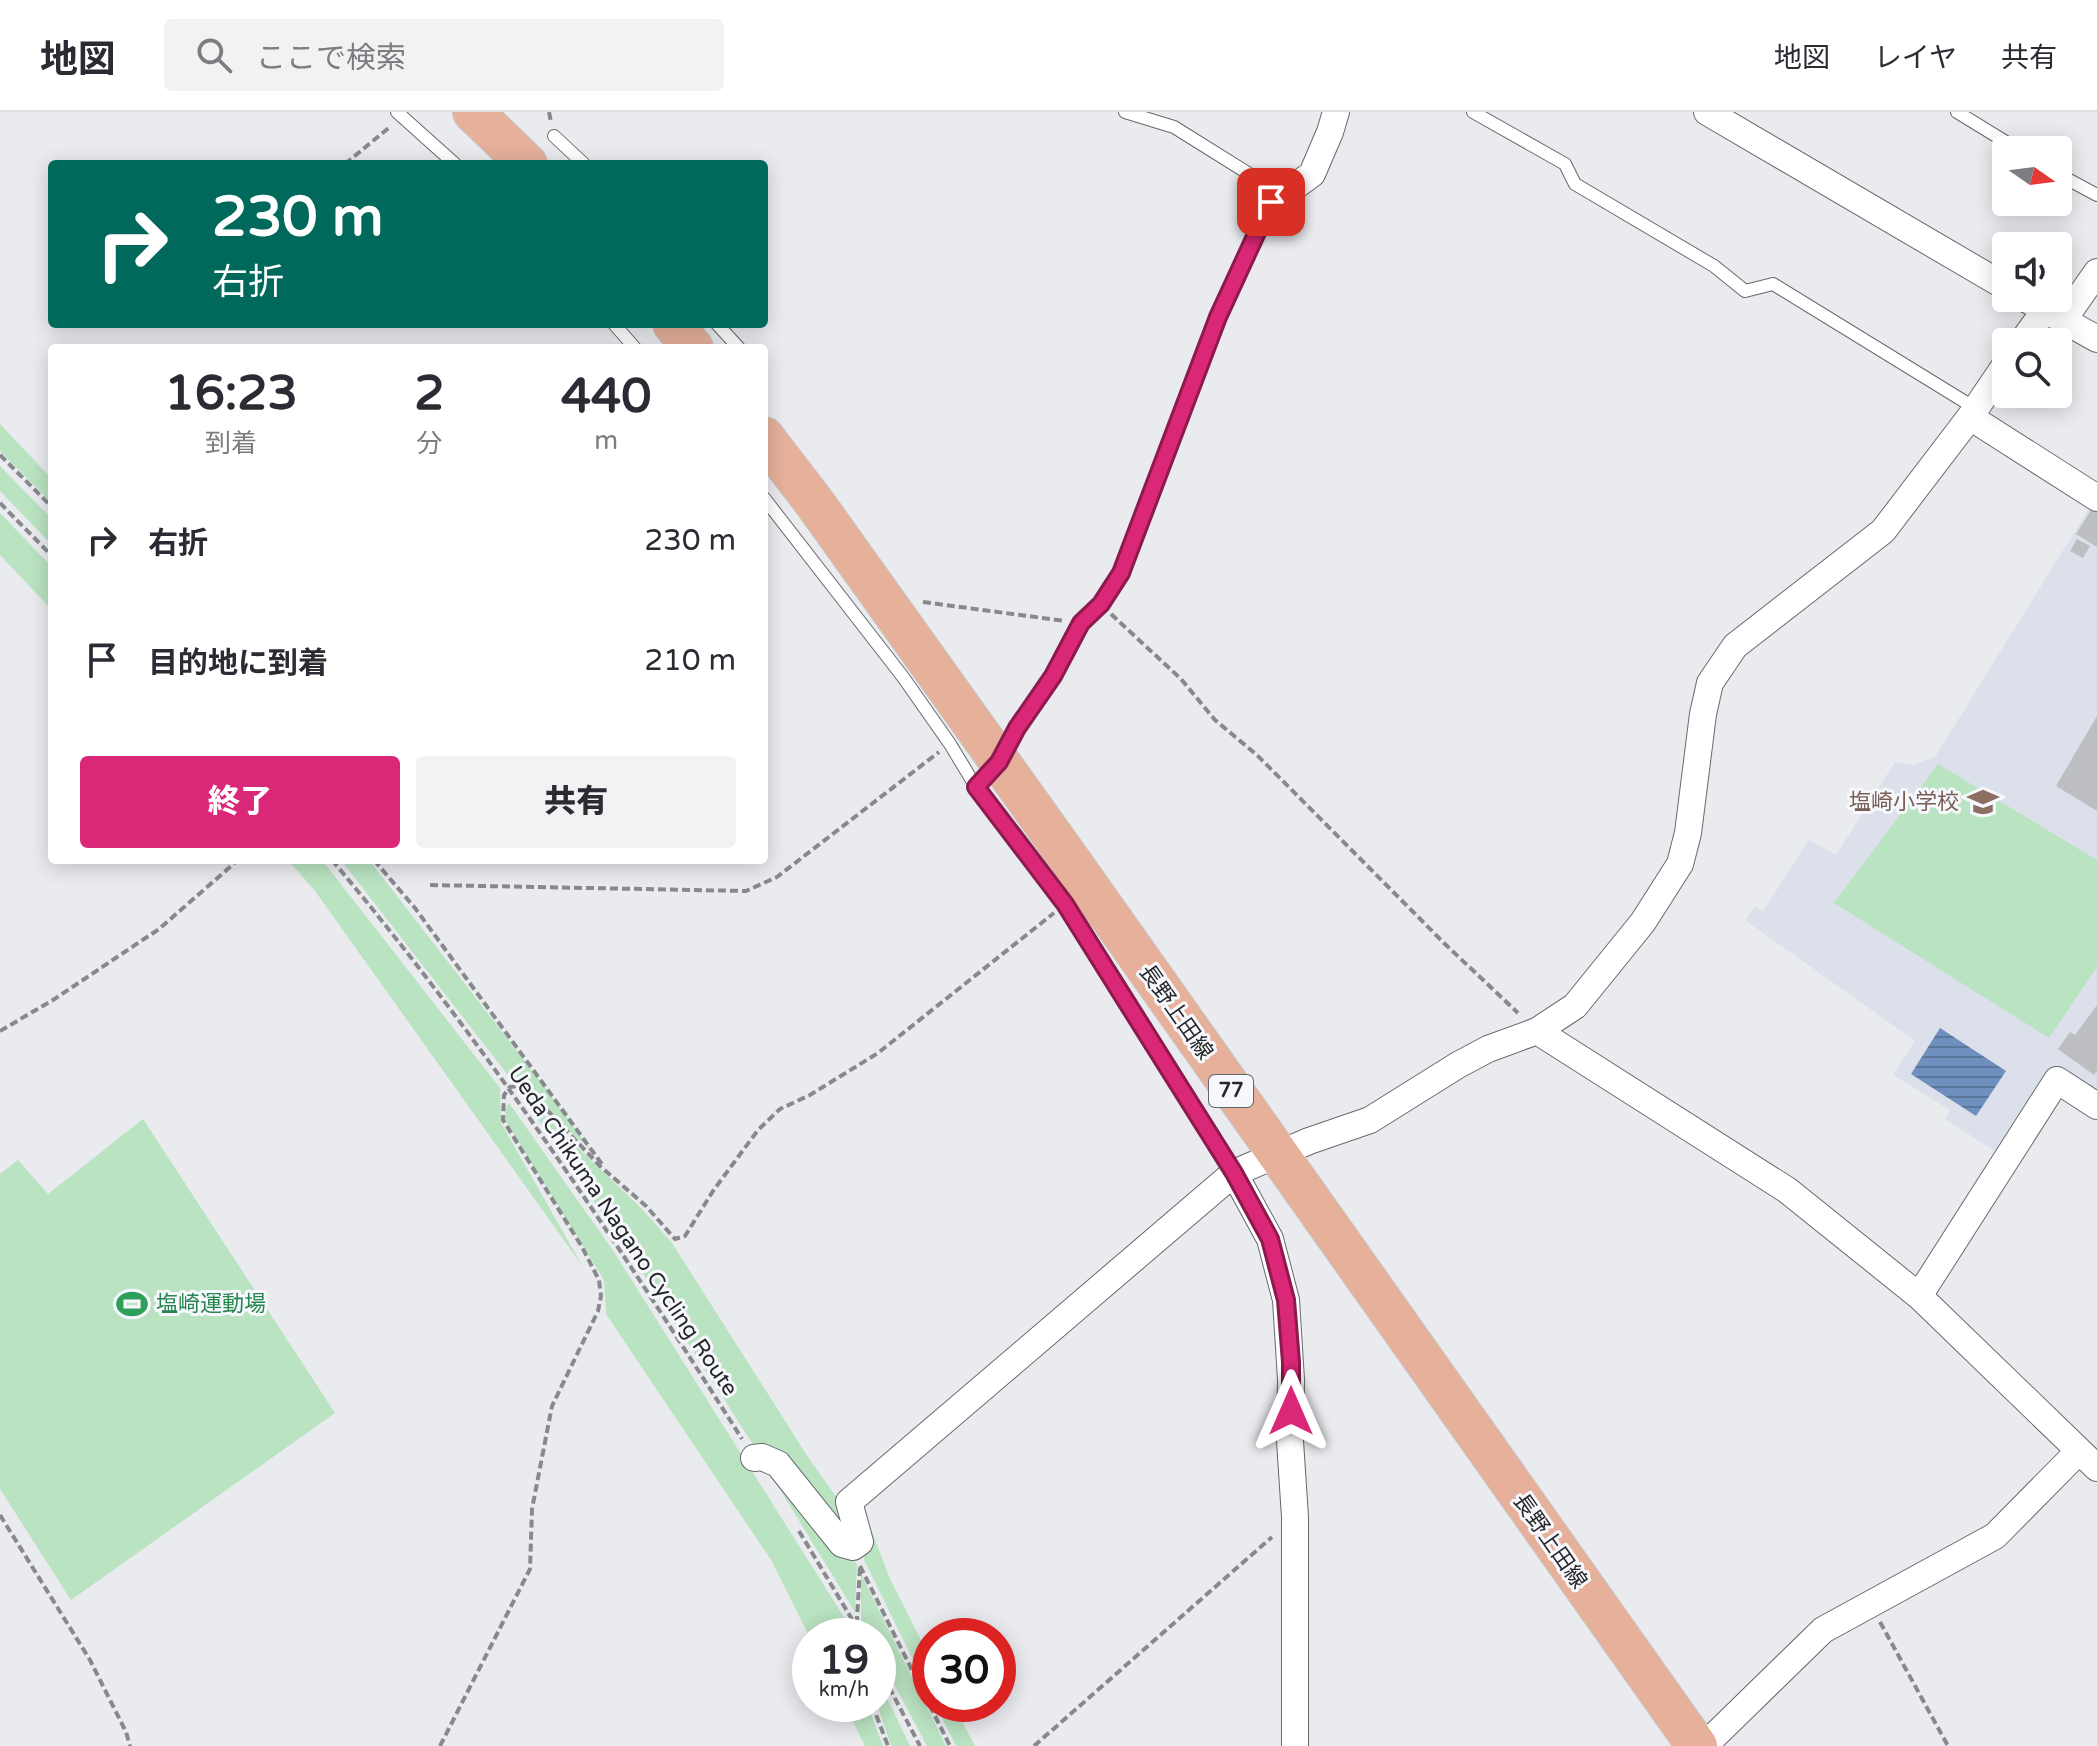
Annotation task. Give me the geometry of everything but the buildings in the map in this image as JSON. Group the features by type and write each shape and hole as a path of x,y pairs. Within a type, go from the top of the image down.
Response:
{"main road":[{"path":"473,112 523,160"},
{"path":"676,328 690,344"},
{"name":"長野上田線","path":"768,443 865,598 987,774 1276,1155 1697,1746"}],"street":[{"path":"1283,195 1312,174 1336,112"},
{"path":"1707,112 1992,279"},
{"path":"2072,289 2097,272"},
{"path":"2049,312 2097,339"},
{"path":"754,1458 762,1457 778,1464 842,1544 856,1556 860,1542 849,1502 1234,1173 1370,1120 1488,1049 1537,1031 1575,1006 1643,922 1680,864 1688,833 1703,714 1710,683 1735,646 1883,531 1992,384"},
{"path":"1973,412 2097,498"},
{"path":"1537,1031 1787,1190 1919,1296 2088,1460 1995,1536 1823,1630 1704,1746"},
{"path":"1919,1296 2057,1080 2097,1106"},
{"path":"1234,1173 1270,1239 1286,1300 1295,1517 1295,1746"}],"lane":[{"path":"987,774 1053,676 1081,623 1101,604 1121,573 1218,317 1271,202 1283,195 1174,127 1125,112"},
{"path":"1473,112 1565,164 1575,184 1714,266 1745,291 1773,284 1973,412"},
{"path":"1957,112 1996,136"},
{"path":"398,113 451,160"},
{"path":"554,136 580,160"},
{"path":"2072,182 2097,195"},
{"path":"618,328 632,344"},
{"path":"721,328 735,344"},
{"path":"768,502 865,598 903,677 950,744 987,774 1234,1173"}],"path":[{"path":"350,160 392,125 398,113"},
{"path":"0,455 48,503"},
{"path":"0,503 48,552"},
{"path":"865,598 925,602 1081,623"},
{"path":"1101,604 1181,679 1215,720 1257,755 1445,944 1537,1031"},
{"path":"430,885 746,891 777,877 950,744"},
{"path":"0,1031 53,1000 159,929 233,864"},
{"name":"Ueda Chikuma Nagano Cycling Route","path":"335,864 510,1087 629,1261 754,1458"},
{"path":"377,864 415,908 610,1175"},
{"path":"440,1746 530,1569 532,1509 552,1406 598,1311 601,1296 599,1280 582,1247 503,1120 504,1095 510,1087 526,1088 610,1175 646,1206 675,1239 685,1236 713,1191 758,1130 780,1109 810,1095 878,1053 1065,904"},
{"path":"0,1515 90,1660 130,1746"},
{"path":"1034,1746 1295,1517"},
{"path":"793,1521 852,1618"},
{"path":"856,1556 856,1618"},
{"path":"856,1556 950,1746"},
{"path":"1870,1604 1948,1746"},
{"path":"896,1700 920,1746"},
{"path":"879,1722 888,1746"}],"shaded area":[{"name":"塩崎小学校","path":"2093,502 2097,505 2097,1097 2055,1071 2001,1155 1945,1119 1950,1110 1893,1075 1915,1041 1745,920 1755,907 1763,911 1809,840 1836,855 1895,762 1912,765 1935,757"}],"green space":[{"path":"0,424 48,475 48,499 0,451"},
{"path":"0,466 48,515 48,541 0,491"},
{"path":"0,513 48,563 48,606 0,555"},
{"path":"1938,764 2097,860 2097,967 2049,1038 1834,903"},
{"path":"291,864 325,864 500,1088 501,1123 583,1267 315,891"},
{"path":"344,864 372,864 589,1148 514,1083"},
{"path":"519,1091 641,1208 672,1243 842,1505 855,1536 754,1446 654,1290"},
{"path":"509,1103 614,1252 844,1618 800,1618 771,1560 606,1314 604,1280 505,1120"},
{"name":"塩崎運動場","path":"143,1119 335,1413 71,1600 0,1489 0,1174 18,1160 48,1194"},
{"path":"765,1465 857,1564 855,1612"},
{"path":"862,1505 890,1579 912,1622 912,1657 896,1625 896,1618 893,1618 864,1560"},
{"path":"861,1574 883,1618 861,1618"},
{"path":"896,1645 912,1677 912,1718 896,1688"},
{"path":"896,1717 910,1746 891,1746 883,1722 896,1722"},
{"path":"853,1722 874,1722 883,1746 865,1746"},
{"path":"914,1722 934,1722 946,1746 927,1746"},
{"path":"944,1722 962,1722 975,1746 956,1746"}],"water":[{"path":"1940,1028 2006,1071 1976,1116 1911,1074"}],"place":[{"name":"塩崎小学校","path":"1983,802"},
{"name":"塩崎運動場","path":"132,1304"}],"route":[{"path":"1271,202 1218,317 1121,573 1101,604 1081,623 1053,676 1017,728 999,762 976,787 1065,904 1234,1173 1270,1239 1286,1300 1291,1411"}]}
